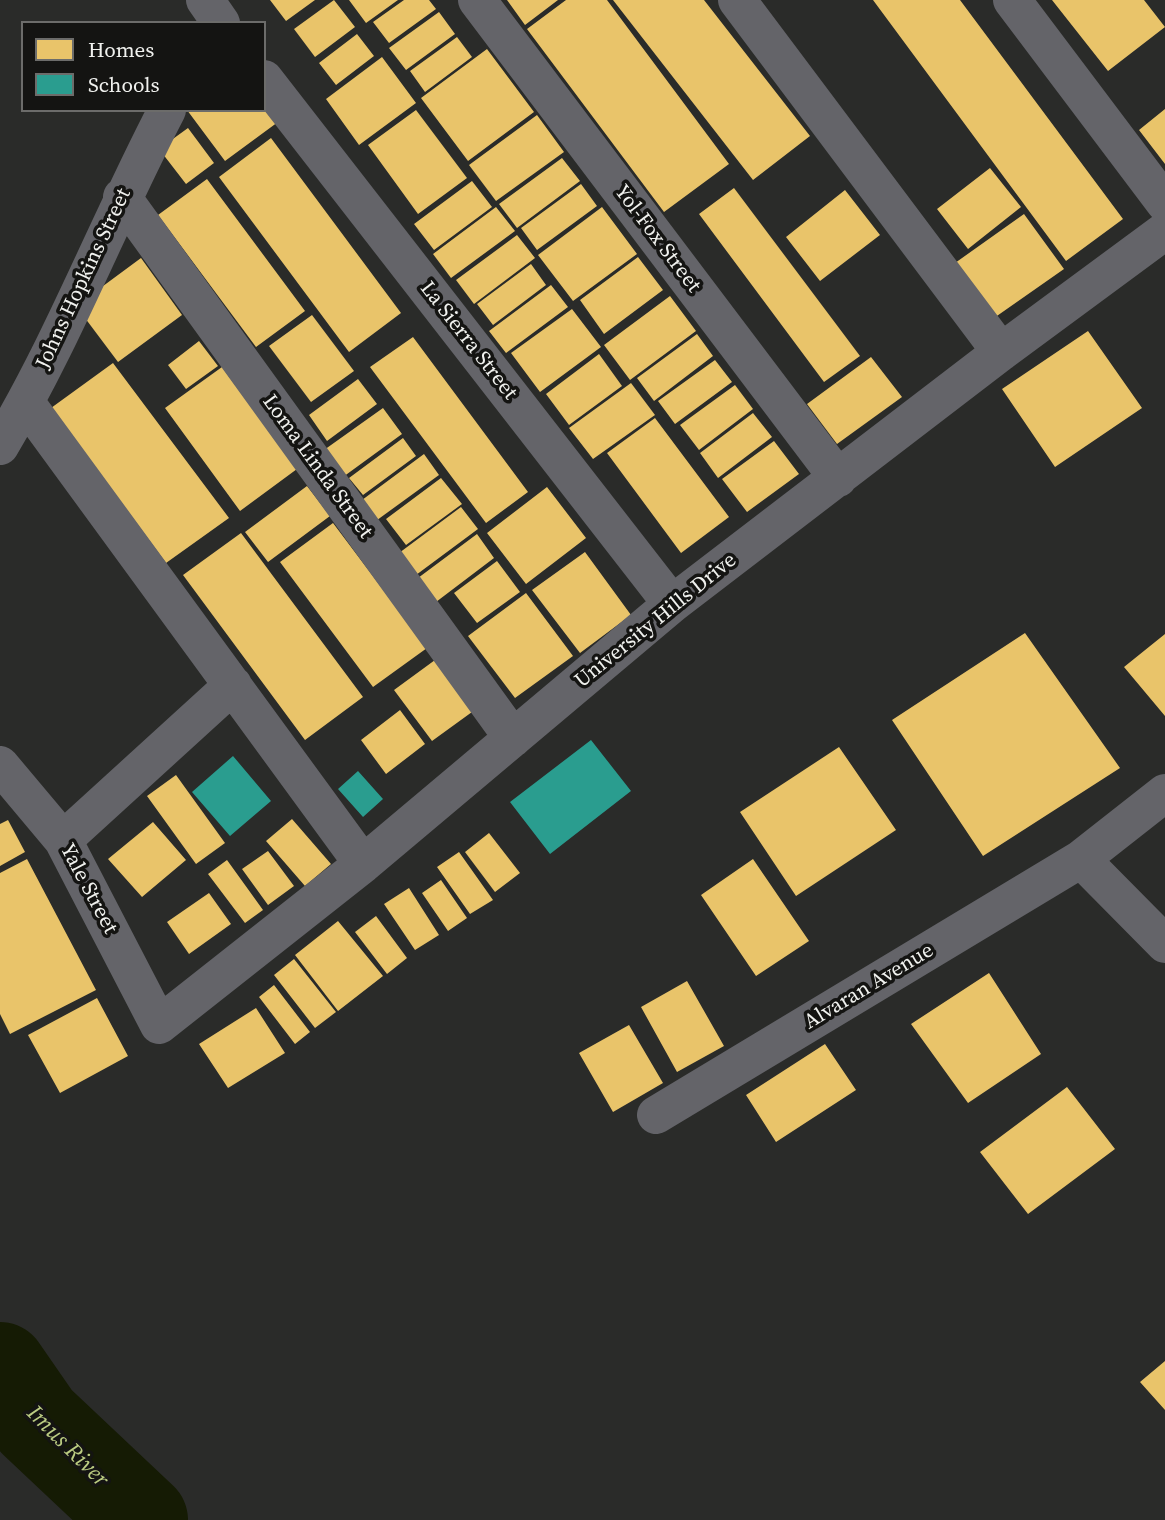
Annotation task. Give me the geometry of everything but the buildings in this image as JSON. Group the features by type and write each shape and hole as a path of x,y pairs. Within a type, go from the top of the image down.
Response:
{"street":[{"name":"Yol-Fox Street","path":"477,0 838,478"},
{"path":"737,0 1001,352"},
{"path":"1012,0 1165,204"},
{"name":"La Sierra Street","path":"266,82 672,604"},
{"name":"Johns Hopkins Street","path":"0,446 26,403 122,197 166,112"},
{"name":"Loma Linda Street","path":"122,197 513,738"},
{"name":"University Hills Drive","path":"159,1024 363,864 672,604 1001,352 1165,231"},
{"path":"26,403 363,864"},
{"path":"63,840 233,685"},
{"name":"Yale Street","path":"0,765 63,840 159,1024"},
{"name":"Alvaran Avenue","path":"656,1115 1081,859 1165,793"},
{"path":"1081,859 1165,944"}],"waterway":[{"name":"Imus River","path":"0,1369 36,1421 141,1520"}]}
